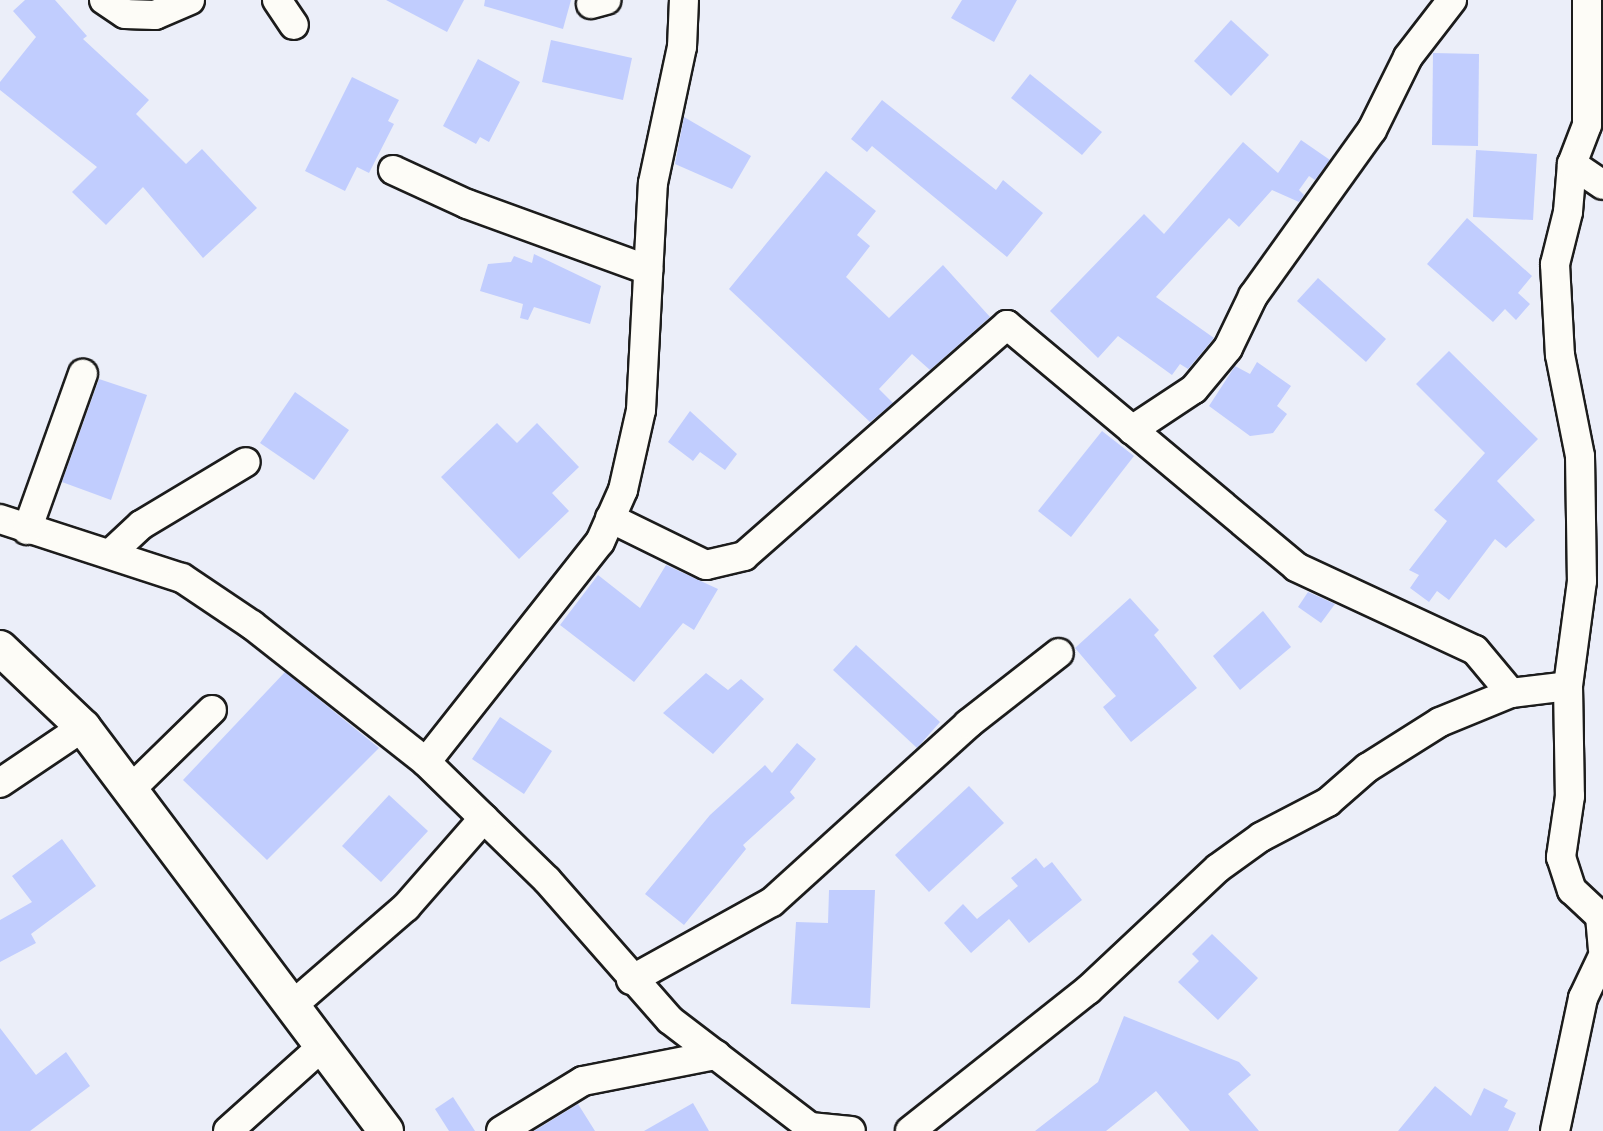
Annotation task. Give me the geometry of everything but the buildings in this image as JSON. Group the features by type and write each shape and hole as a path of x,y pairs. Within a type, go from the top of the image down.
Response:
{"street":[{"path":"104,0 125,14 155,15 190,0"},
{"path":"277,0 294,25"},
{"path":"426,762 600,542 623,490 641,410 653,183 682,47 684,0"},
{"path":"1132,430 1194,389 1228,348 1253,296 1372,130 1408,57 1452,0"},
{"path":"1593,13 1587,125 1572,164 1555,264 1560,355 1580,456 1582,581 1568,686 1570,796 1561,857 1572,890 1600,916 1603,949"},
{"path":"1572,164 1603,185"},
{"path":"393,170 467,204 648,270"},
{"path":"610,518 706,565 744,556 1007,325 1296,567 1475,650 1511,693"},
{"path":"27,530 83,374"},
{"path":"111,553 141,525 246,462"},
{"path":"0,519 182,578 252,625 426,762 547,880 631,980 670,1020 810,1127 851,1131"},
{"path":"0,648 83,727 294,1004 386,1131"},
{"path":"631,980 772,902 968,724 1059,653"},
{"path":"910,1131 1088,990 1218,868 1261,837 1328,802 1367,768 1440,722 1511,693 1568,686"},
{"path":"131,789 212,710"},
{"path":"0,783 83,727"},
{"path":"294,1004 406,907 484,818"},
{"path":"1555,1131 1583,998 1603,956"},
{"path":"228,1131 324,1045"},
{"path":"501,1131 583,1081 716,1055"}]}
